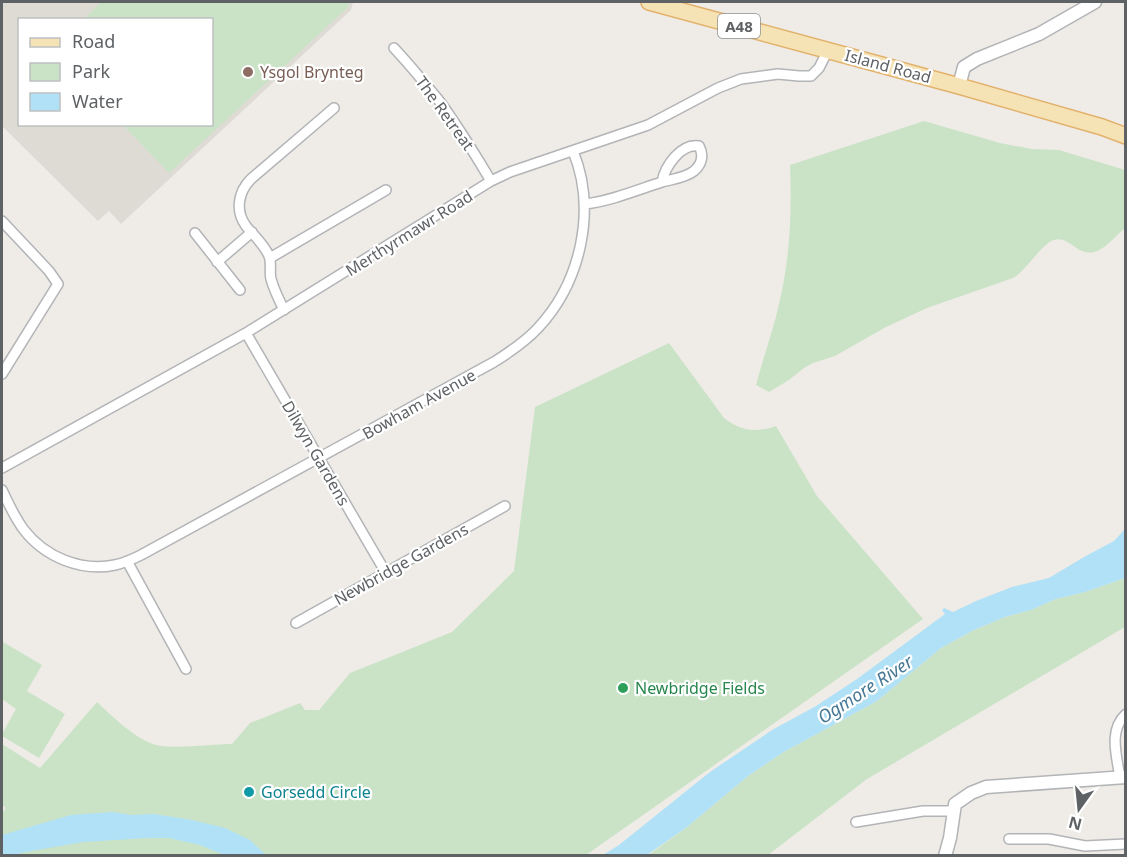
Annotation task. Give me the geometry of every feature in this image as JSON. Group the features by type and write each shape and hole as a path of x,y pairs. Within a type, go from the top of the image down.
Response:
{"main road":[{"name":"Island Road","path":"649,2 959,86 1102,127 1125,136"}],"street":[{"path":"959,86 964,67 977,59 1039,34 1095,2"},
{"name":"The Retreat","path":"394,48 438,100 491,181"},
{"name":"Merthyrmawr Road","path":"2,468 246,333 491,181 510,172 648,125 718,88 741,79 778,74 811,76 819,68 828,50"},
{"path":"284,310 271,277 270,258 266,249 244,223 239,205 241,193 247,183 264,167 334,108"},
{"path":"585,204 614,198 687,175 699,166 702,149 691,145 685,147 675,156 662,182"},
{"name":"Bowham Avenue","path":"2,489 22,528 54,555 74,563 95,567 117,565 141,555 494,362 528,339 543,323 570,279 581,244 585,204 581,175 573,151"},
{"path":"270,258 386,190"},
{"path":"2,221 49,271 58,284 2,374"},
{"path":"217,262 252,232"},
{"path":"195,233 240,290"},
{"name":"Dilwyn Gardens","path":"246,333 386,573"},
{"name":"Newbridge Gardens","path":"296,623 505,506"},
{"path":"127,561 186,669"},
{"path":"945,855 955,804 986,787 1123,777 1115,732 1117,724 1125,714"},
{"path":"856,822 923,811 953,811"},
{"path":"1010,839 1049,839 1085,851 1125,844"}],"shaded area":[{"name":"Ysgol Brynteg","path":"2,2 353,2 351,10 121,224 109,211 98,221 2,126"}],"green space":[{"path":"101,2 349,2 347,8 169,173 124,126 213,126 213,18 85,18"},
{"path":"924,121 1000,143 1032,149 1059,150 1126,171 1125,230 1104,247 1093,252 1081,251 1060,239 1049,242 1013,278 927,308 886,327 835,356 804,368 769,392 756,385 777,314 786,269 791,200 790,165"},
{"name":"Newbridge Fields","path":"669,343 724,418 736,426 749,430 762,430 776,426 817,496 923,619 586,855 2,855 2,813 6,808 2,805 2,744 40,768 97,702 130,731 153,744 180,747 232,744 250,723 300,703 305,710 319,710 350,673 452,632 514,571 535,407"},
{"path":"1125,578 1125,627 867,779 768,855 647,856 687,827 748,776 782,753 877,701 941,648 974,630 1005,617"},
{"path":"3,642 42,665 27,691 65,714 39,758 2,736 16,709 2,699"}],"water":[{"name":"Ogmore River","path":"1125,529 1125,578 1056,599 974,630 941,648 877,701 782,753 748,776 687,827 647,855 603,855 619,845 710,772 772,730 816,706 857,679 945,614 942,610 944,608 953,612 1012,587 1049,578 1114,541"},
{"path":"113,812 131,815 154,814 225,828 250,840 266,855 224,855 200,845 169,838 148,838 83,842 2,855 2,835 71,815"}],"place":[{"name":"Ysgol Brynteg","path":"248,72"},
{"name":"Newbridge Fields","path":"623,688"},
{"name":"Gorsedd Circle","path":"249,792"}]}
